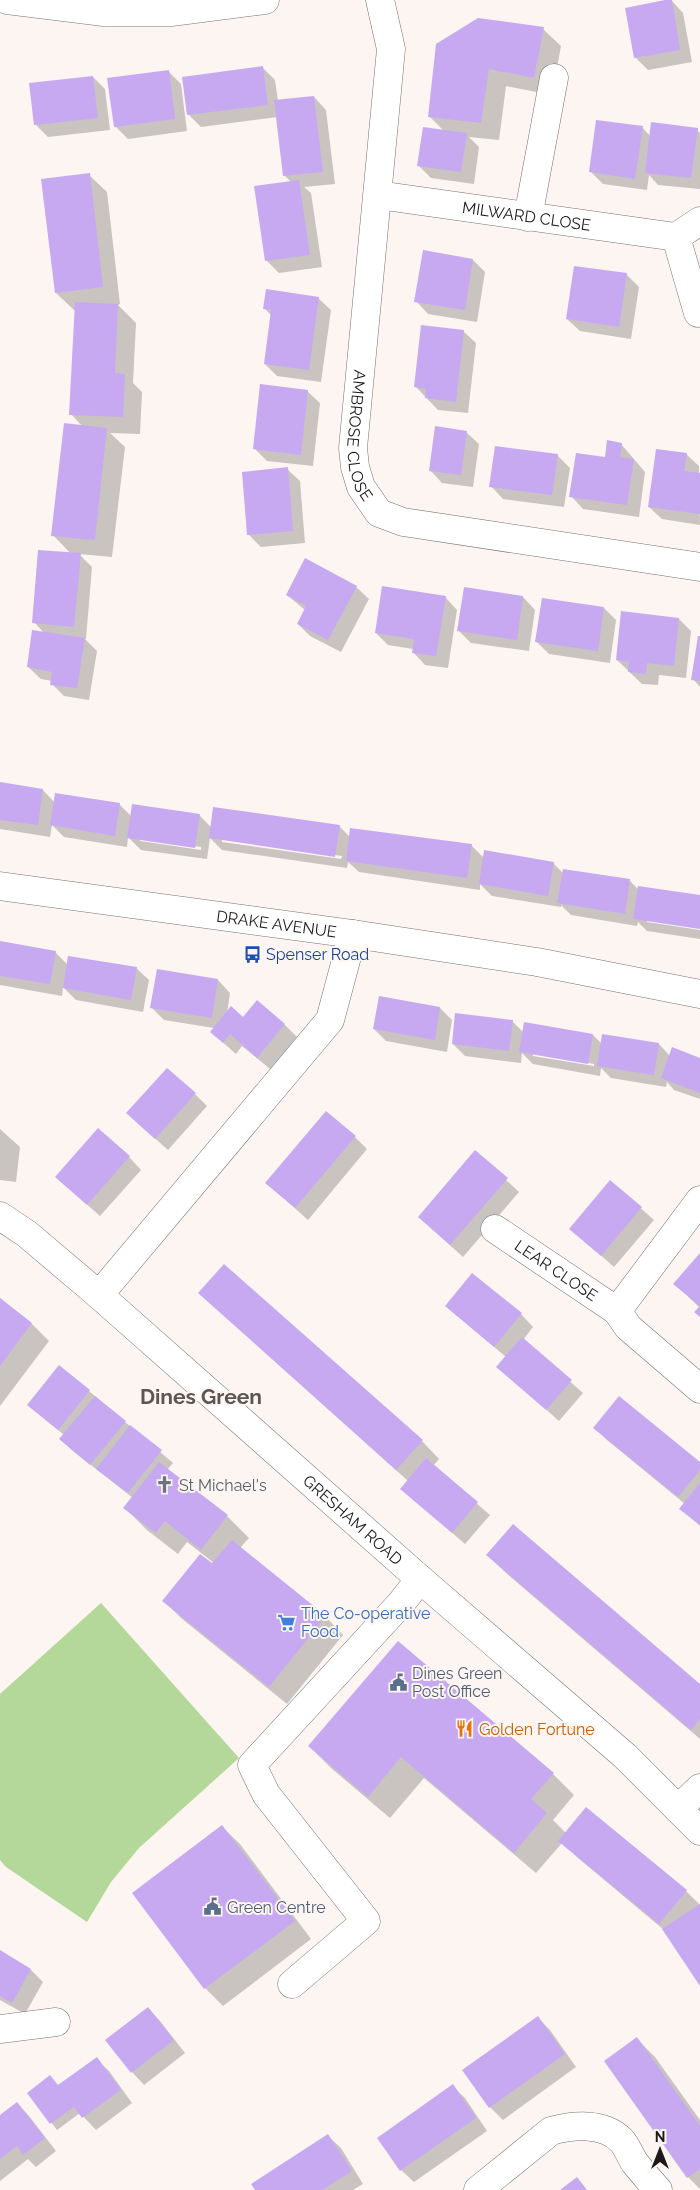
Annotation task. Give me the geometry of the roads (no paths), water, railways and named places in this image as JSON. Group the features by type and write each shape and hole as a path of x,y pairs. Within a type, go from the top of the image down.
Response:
{"street":[{"path":"7,0 104,12 171,12 265,0"},
{"name":"AMBROSE CLOSE","path":"380,0 391,48 353,448 355,468 361,487 379,513 403,522 700,567"},
{"path":"528,217 554,78"},
{"name":"MILWARD CLOSE","path":"378,195 676,238"},
{"path":"698,312 676,238 700,221"},
{"name":"DRAKE AVENUE","path":"0,886 353,934 537,962 700,994"},
{"path":"99,1295 330,1020 353,934"},
{"path":"617,1311 700,1200"},
{"name":"GRESHAM ROAD","path":"0,1216 27,1234 99,1295 625,1756 700,1832"},
{"name":"LEAR CLOSE","path":"495,1229 617,1311 628,1328 700,1389"},
{"path":"292,1984 366,1921 266,1794 252,1765 402,1602 420,1578"},
{"path":"678,1808 700,1788"},
{"path":"0,2029 56,2022"},
{"path":"478,2190 551,2131 566,2127 587,2126 604,2130 621,2140 635,2162 658,2190"}],"place":[{"name":"Spenser Road","path":"252,954"},
{"name":"St Michael's","path":"165,1485"},
{"name":"The Co-operative Food","path":"287,1622"},
{"name":"Dines Green Post Office","path":"398,1682"},
{"name":"Golden Fortune","path":"465,1729"},
{"name":"Green Centre","path":"213,1907"}],"district":[{"name":"Dines Green","path":"201,1397"}]}
